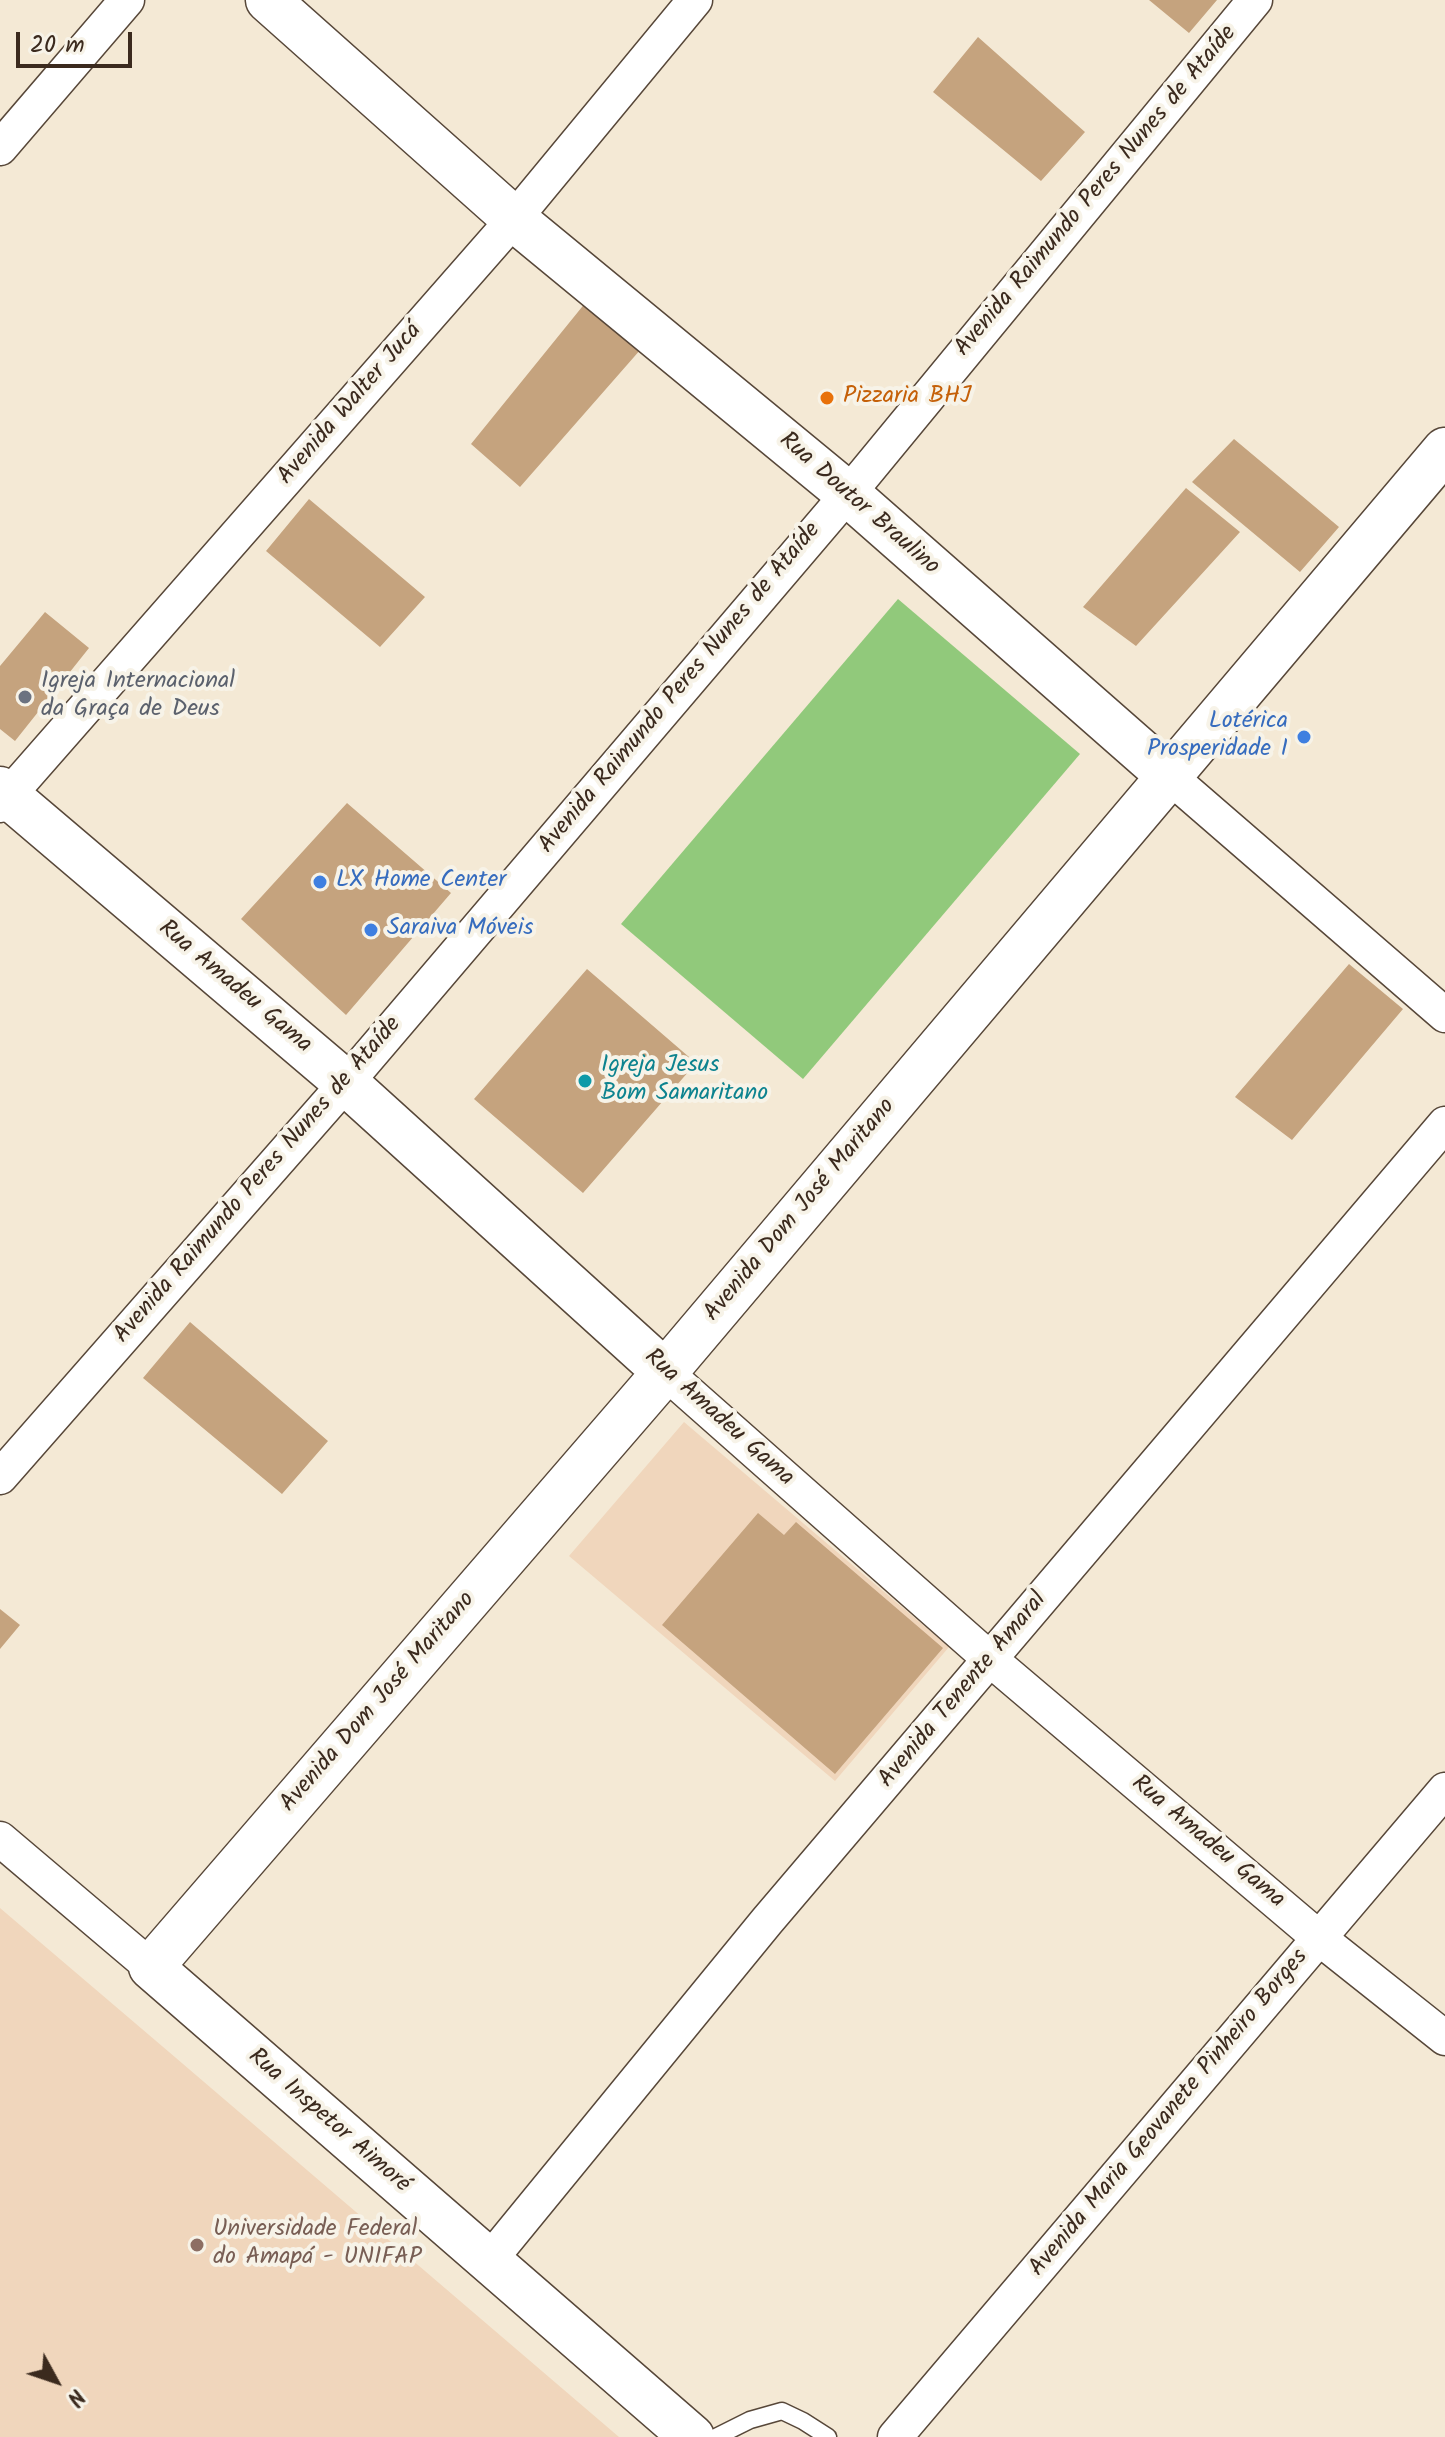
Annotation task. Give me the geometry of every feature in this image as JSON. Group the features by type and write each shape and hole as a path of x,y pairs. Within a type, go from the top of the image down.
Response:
{"street":[{"path":"0,148 127,0"},
{"name":"Rua Doutor Braulino","path":"268,0 514,219 848,494 1445,1015"},
{"name":"Avenida Walter Jucá","path":"3,797 514,219 695,0"},
{"name":"Avenida Raimundo Peres Nunes de Ataíde","path":"0,1477 346,1083 848,494 1255,0"},
{"name":"Avenida Dom José Maritano","path":"151,1967 665,1372 1445,450"},
{"name":"Rua Amadeu Gama","path":"3,797 346,1083 665,1372 991,1660 1319,1938 1445,2038"},
{"name":"Avenida Tenente Amaral","path":"488,2262 767,1921 1445,1124"},
{"name":"Avenida Maria Geovanete Pinheiro Borges","path":"895,2437 1445,1790"},
{"name":"Rua Inspetor Aimoré","path":"0,1839 692,2437"}],"lane":[{"path":"716,2437 750,2420 782,2411 828,2437"}],"shaded area":[{"path":"684,1422 949,1647 835,1781 569,1556"},
{"name":"Universidade Federal do Amapá - UNIFAP","path":"0,1908 169,2052 619,2437 0,2437"}],"green space":[{"path":"898,599 1080,754 803,1079 621,924"}],"building":[{"path":"1149,0 1217,0 1189,33"},
{"path":"978,37 1085,132 1041,181 933,92"},
{"path":"586,302 641,349 520,487 471,444"},
{"path":"1234,439 1339,527 1300,572 1192,482"},
{"path":"1186,488 1240,532 1136,646 1083,607"},
{"path":"309,499 425,597 380,647 266,551"},
{"name":"Igreja Internacional da Graça de Deus","path":"45,612 89,648 15,741 0,729 0,666"},
{"path":"347,803 451,893 346,1015 241,919"},
{"path":"1349,964 1403,1009 1292,1140 1235,1097"},
{"name":"Igreja Jesus Bom Samaritano","path":"587,969 696,1063 583,1193 474,1099"},
{"path":"190,1322 328,1441 282,1494 143,1378"},
{"path":"758,1513 784,1535 796,1522 943,1648 835,1774 662,1625"},
{"path":"0,1609 20,1625 0,1649"}],"place":[{"name":"Pizzaria BHJ","path":"827,398"},
{"name":"Igreja Internacional da Graça de Deus","path":"25,697"},
{"name":"Lotérica Prosperidade I","path":"1304,737"},
{"name":"LX Home Center","path":"320,882"},
{"name":"Saraiva Móveis","path":"371,930"},
{"name":"Igreja Jesus Bom Samaritano","path":"585,1081"},
{"name":"Universidade Federal do Amapá - UNIFAP","path":"197,2245"}]}
